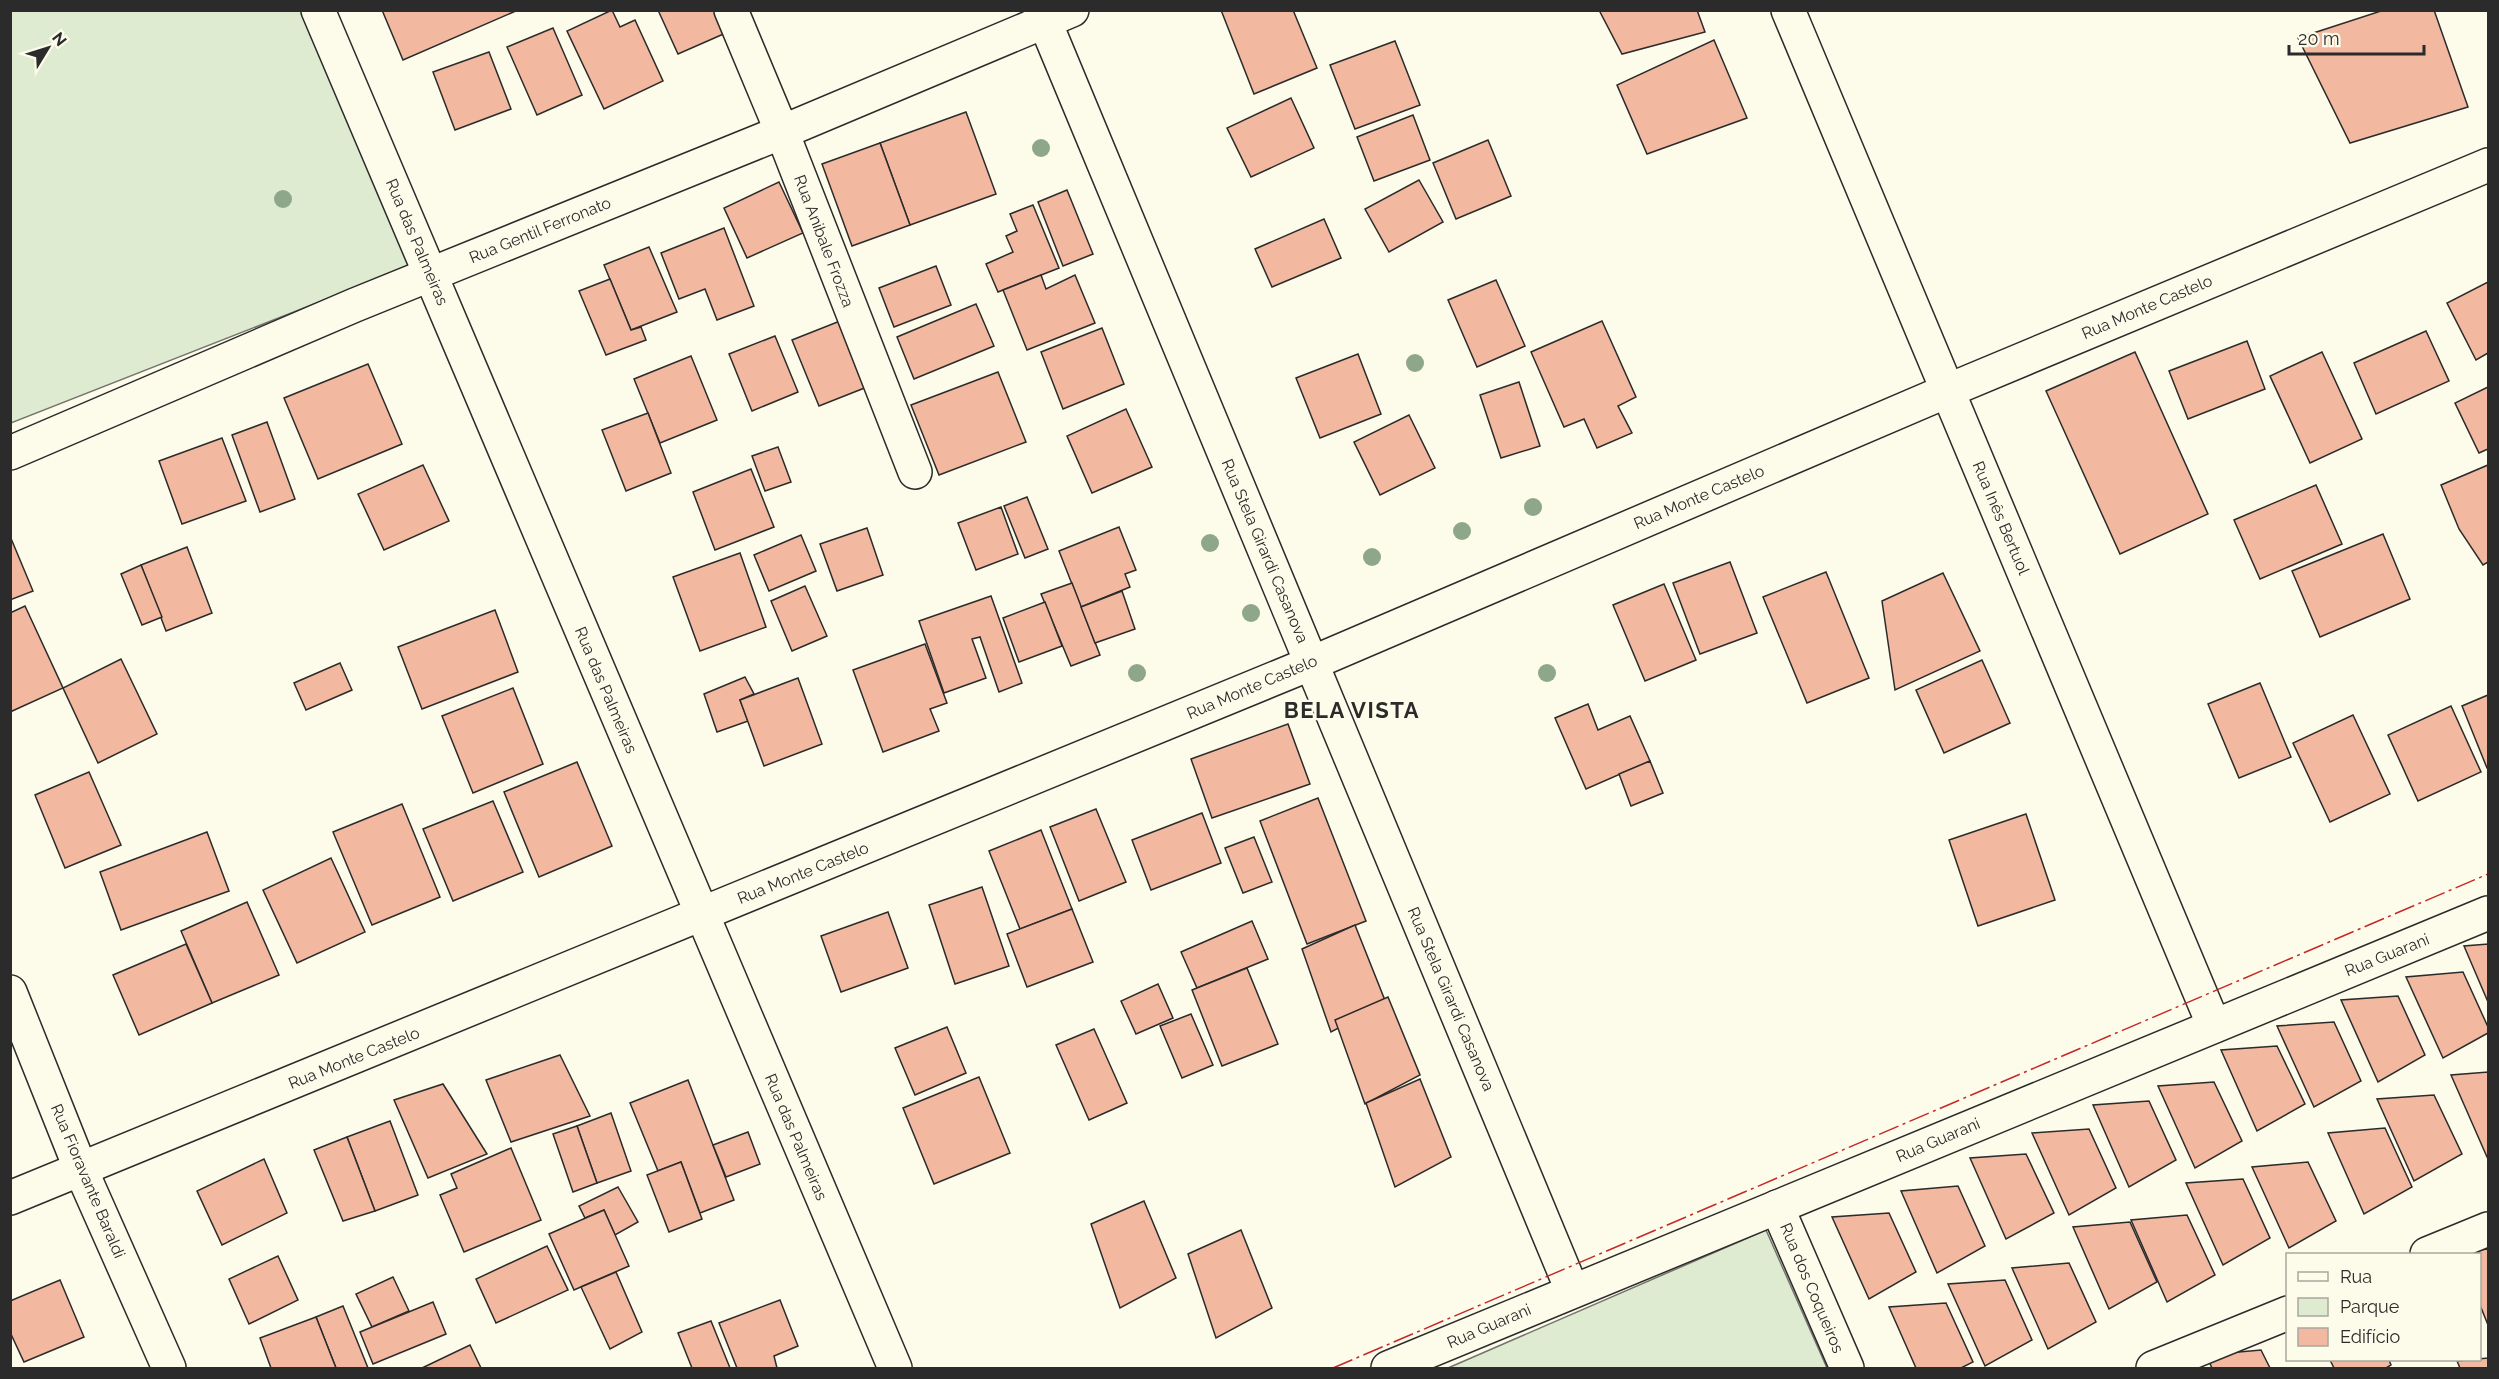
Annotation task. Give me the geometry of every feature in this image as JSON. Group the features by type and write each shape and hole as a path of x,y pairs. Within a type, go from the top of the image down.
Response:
{"street":[{"name":"Rua das Palmeiras","path":"318,10 895,1368"},
{"name":"Rua Anibale Frozza","path":"731,10 782,132 915,472"},
{"name":"Rua Inês Bertuol","path":"1788,10 2214,1026"},
{"name":"Rua Gentil Ferronato","path":"10,453 430,274 782,132 1052,14"},
{"name":"Rua Stela Girardi Casanova","path":"1052,14 1312,663 1572,1290"},
{"name":"Rua Monte Castelo","path":"10,1198 1312,663 1947,391 2488,165"},
{"name":"Rua Guarani","path":"1388,1368 1420,1362 1572,1290 2488,913"},
{"name":"Rua Fioravante Baraldi","path":"10,992 81,1170 169,1368"},
{"name":"Rua dos Coqueiros","path":"1778,1207 1847,1368"},
{"path":"2429,1253 2488,1229"},
{"path":"2153,1368 2286,1313"}],"green space":[{"path":"11,11 304,11 416,264 11,423"},
{"path":"1766,1230 1827,1368 1448,1368"}],"building":[{"path":"382,10 518,10 403,60"},
{"path":"612,10 620,27 635,20 663,81 604,109 567,31"},
{"path":"658,10 719,10 728,32 678,54"},
{"path":"1221,10 1293,10 1317,68 1254,94"},
{"path":"1599,10 1697,10 1705,32 1622,54"},
{"path":"2384,10 2434,10 2468,107 2350,143 2298,38"},
{"path":"553,28 582,95 537,115 507,47"},
{"path":"1714,40 1747,118 1647,154 1617,85"},
{"path":"1395,41 1420,105 1355,129 1330,65"},
{"path":"489,52 511,109 455,130 433,72"},
{"path":"1291,98 1314,148 1251,177 1227,128"},
{"path":"966,112 996,194 910,225 880,143"},
{"path":"1413,115 1430,160 1374,181 1357,137"},
{"path":"1488,140 1511,196 1456,219 1433,163"},
{"path":"880,143 910,225 852,246 822,164"},
{"path":"1419,180 1443,222 1389,252 1365,209"},
{"path":"779,182 803,233 747,258 724,208"},
{"path":"1067,190 1093,254 1063,266 1038,202"},
{"path":"1033,205 1059,268 998,292 986,264 1013,252 1006,236 1017,231 1010,214"},
{"path":"1324,219 1341,258 1272,287 1255,249"},
{"path":"724,228 754,306 717,320 705,289 679,299 661,253"},
{"path":"649,247 677,312 631,330 604,265"},
{"path":"936,266 951,305 894,327 879,288"},
{"path":"1041,275 1046,289 1075,275 1095,323 1027,350 1003,290"},
{"path":"610,279 631,330 641,327 646,340 606,355 579,291"},
{"path":"1496,280 1525,346 1477,367 1448,300"},
{"path":"2488,282 2488,353 2476,360 2447,303"},
{"path":"976,304 994,346 914,379 897,337"},
{"path":"840,321 867,387 819,406 792,340"},
{"path":"1602,321 1636,397 1618,406 1632,433 1597,448 1584,419 1564,427 1531,352"},
{"path":"1102,328 1124,384 1063,409 1041,352"},
{"path":"2426,331 2449,381 2376,414 2354,363"},
{"path":"775,336 798,392 752,411 729,354"},
{"path":"2247,341 2265,389 2188,419 2169,371"},
{"path":"2135,352 2208,514 2120,554 2046,391"},
{"path":"2322,352 2362,439 2310,463 2270,376"},
{"path":"1358,354 1381,414 1320,438 1296,378"},
{"path":"691,356 717,420 660,443 634,379"},
{"path":"368,364 402,444 318,479 284,398"},
{"path":"998,372 1026,442 939,475 911,405"},
{"path":"1519,382 1540,446 1501,458 1480,395"},
{"path":"2488,387 2488,449 2479,453 2455,403"},
{"path":"1126,409 1152,467 1092,493 1067,436"},
{"path":"648,413 671,473 626,491 602,430"},
{"path":"1409,415 1435,468 1380,495 1354,442"},
{"path":"267,422 295,499 260,512 232,435"},
{"path":"222,438 246,501 182,524 159,461"},
{"path":"778,447 791,482 765,491 752,456"},
{"path":"423,465 449,521 384,550 358,494"},
{"path":"2488,465 2488,562 2483,565 2459,529 2441,485"},
{"path":"751,469 774,527 715,550 693,492"},
{"path":"2316,485 2342,544 2260,579 2234,520"},
{"path":"1027,497 1048,549 1025,558 1004,506"},
{"path":"1001,507 1018,554 976,570 958,523"},
{"path":"1119,527 1136,570 1125,574 1130,587 1081,607 1059,551"},
{"path":"867,528 883,575 837,591 820,544"},
{"path":"2383,534 2410,599 2320,637 2292,571"},
{"path":"801,535 816,571 769,591 754,555"},
{"path":"10,536 33,591 10,600"},
{"path":"187,547 212,613 166,631 141,565"},
{"path":"740,553 766,627 700,651 673,577"},
{"path":"1730,562 1757,633 1700,654 1673,583"},
{"path":"141,565 162,617 142,625 121,574"},
{"path":"1826,572 1869,678 1807,703 1763,597"},
{"path":"1943,573 1980,651 1895,690 1882,601"},
{"path":"1072,583 1100,655 1071,666 1041,594"},
{"path":"1664,584 1696,660 1645,681 1613,605"},
{"path":"805,586 827,636 792,651 771,601"},
{"path":"1122,591 1135,629 1095,643 1081,607"},
{"path":"991,596 1022,683 999,692 980,637 972,639 986,678 944,693 919,621"},
{"path":"1045,602 1062,646 1019,662 1003,618"},
{"path":"25,606 63,688 10,712 10,613"},
{"path":"495,610 518,672 422,709 398,647"},
{"path":"925,644 947,703 930,709 939,731 883,752 853,670"},
{"path":"121,659 157,734 98,763 63,688"},
{"path":"1982,660 2010,723 1944,753 1916,690"},
{"path":"340,663 352,690 306,710 294,683"},
{"path":"745,677 754,694 740,700 748,721 717,732 704,694"},
{"path":"798,678 822,744 764,766 740,700"},
{"path":"2260,683 2291,757 2239,778 2208,704"},
{"path":"513,688 543,764 473,793 442,716"},
{"path":"2488,695 2488,768 2487,768 2462,706"},
{"path":"1588,704 1598,730 1630,716 1650,761 1586,789 1555,718"},
{"path":"2451,706 2481,772 2418,801 2388,735"},
{"path":"2353,715 2390,794 2330,822 2293,743"},
{"path":"1288,724 1310,784 1212,818 1191,759"},
{"path":"1650,761 1663,793 1631,806 1619,774"},
{"path":"577,762 612,846 539,877 504,792"},
{"path":"89,772 121,845 65,868 35,795"},
{"path":"1318,798 1366,921 1307,944 1260,821"},
{"path":"493,801 523,872 453,901 423,829"},
{"path":"402,804 440,897 372,925 333,832"},
{"path":"1096,809 1126,882 1079,901 1050,827"},
{"path":"1202,813 1221,863 1151,890 1132,840"},
{"path":"2026,814 2055,900 1978,926 1949,840"},
{"path":"1041,830 1072,909 1020,929 989,851"},
{"path":"207,832 229,891 121,930 100,872"},
{"path":"1254,837 1272,882 1243,893 1225,848"},
{"path":"331,858 365,932 297,963 263,890"},
{"path":"982,887 1009,966 955,984 929,905"},
{"path":"247,902 279,975 212,1003 181,931"},
{"path":"1072,909 1093,962 1027,987 1007,934"},
{"path":"888,912 908,968 841,992 821,936"},
{"path":"1252,921 1268,959 1197,988 1181,952"},
{"path":"1355,925 1386,1003 1331,1032 1302,949"},
{"path":"186,944 212,1003 139,1035 113,975"},
{"path":"2488,944 2488,1002 2464,946"},
{"path":"1247,968 1278,1044 1222,1066 1192,990"},
{"path":"2463,972 2488,1027 2488,1033 2443,1058 2406,977"},
{"path":"1158,984 1173,1018 1136,1034 1121,1001"},
{"path":"2398,996 2425,1055 2378,1082 2341,1000"},
{"path":"1388,997 1420,1075 1365,1104 1335,1020"},
{"path":"1191,1014 1213,1065 1182,1078 1160,1026"},
{"path":"2334,1022 2361,1081 2314,1107 2277,1026"},
{"path":"947,1027 966,1073 915,1095 895,1048"},
{"path":"1094,1029 1127,1103 1089,1120 1056,1045"},
{"path":"2277,1046 2305,1104 2257,1131 2221,1050"},
{"path":"560,1055 590,1116 511,1142 486,1080"},
{"path":"2488,1072 2488,1156 2487,1157 2451,1075"},
{"path":"979,1077 1010,1153 934,1184 903,1108"},
{"path":"1420,1079 1451,1157 1395,1187 1366,1103"},
{"path":"688,1080 734,1200 700,1213 681,1162 658,1171 630,1103"},
{"path":"2214,1082 2242,1141 2195,1168 2158,1086"},
{"path":"443,1084 487,1154 428,1178 394,1100"},
{"path":"2434,1095 2462,1154 2414,1181 2377,1099"},
{"path":"2149,1101 2176,1160 2129,1187 2093,1105"},
{"path":"611,1113 631,1171 597,1183 577,1126"},
{"path":"390,1121 418,1195 375,1211 347,1137"},
{"path":"577,1126 597,1183 573,1192 553,1134"},
{"path":"2385,1128 2412,1187 2364,1214 2328,1133"},
{"path":"2089,1129 2116,1188 2069,1215 2032,1133"},
{"path":"748,1132 760,1164 726,1177 713,1145"},
{"path":"347,1137 375,1211 343,1221 314,1150"},
{"path":"511,1148 541,1220 464,1252 440,1195 457,1188 451,1174"},
{"path":"2026,1154 2054,1213 2006,1239 1970,1158"},
{"path":"264,1159 287,1213 222,1245 197,1191"},
{"path":"681,1162 702,1219 669,1232 647,1175"},
{"path":"2308,1162 2336,1221 2289,1248 2252,1167"},
{"path":"2243,1179 2270,1238 2223,1265 2186,1183"},
{"path":"1958,1186 1985,1246 1937,1273 1901,1191"},
{"path":"618,1187 638,1222 615,1235 604,1210 585,1218 579,1206"},
{"path":"1144,1201 1176,1278 1120,1308 1091,1224"},
{"path":"604,1210 629,1266 574,1290 549,1234"},
{"path":"1889,1213 1916,1272 1869,1299 1832,1217"},
{"path":"2187,1215 2215,1275 2167,1302 2131,1220"},
{"path":"2130,1222 2157,1282 2109,1309 2073,1227"},
{"path":"1241,1230 1272,1308 1216,1338 1188,1254"},
{"path":"547,1246 568,1290 496,1323 476,1279"},
{"path":"2488,1249 2488,1325 2481,1308 2481,1253 2456,1252"},
{"path":"278,1256 298,1300 249,1324 229,1279"},
{"path":"2069,1263 2096,1322 2048,1349 2012,1268"},
{"path":"616,1272 642,1332 610,1349 581,1287"},
{"path":"393,1277 409,1311 372,1327 356,1294"},
{"path":"60,1280 84,1337 24,1362 10,1332 10,1301"},
{"path":"2005,1280 2032,1340 1985,1366 1948,1284"},
{"path":"780,1300 798,1346 774,1356 777,1368 737,1368 719,1323"},
{"path":"433,1302 446,1334 373,1364 360,1332"},
{"path":"1946,1303 1973,1362 1961,1368 1916,1368 1889,1307"},
{"path":"343,1306 368,1368 336,1368 316,1317"},
{"path":"316,1317 336,1368 271,1368 260,1338"},
{"path":"711,1321 730,1368 692,1368 678,1333"},
{"path":"470,1345 481,1368 422,1368"},
{"path":"2261,1350 2270,1368 2212,1368 2206,1355"},
{"path":"2488,1358 2488,1368 2460,1368 2457,1361 2481,1361 2481,1359"},
{"path":"2330,1361 2389,1361 2391,1365 2386,1368 2334,1368"}],"power":[{"path":"1333,1368 2488,874"}],"district":[{"name":"BELA VISTA","path":"1352,710"}]}
